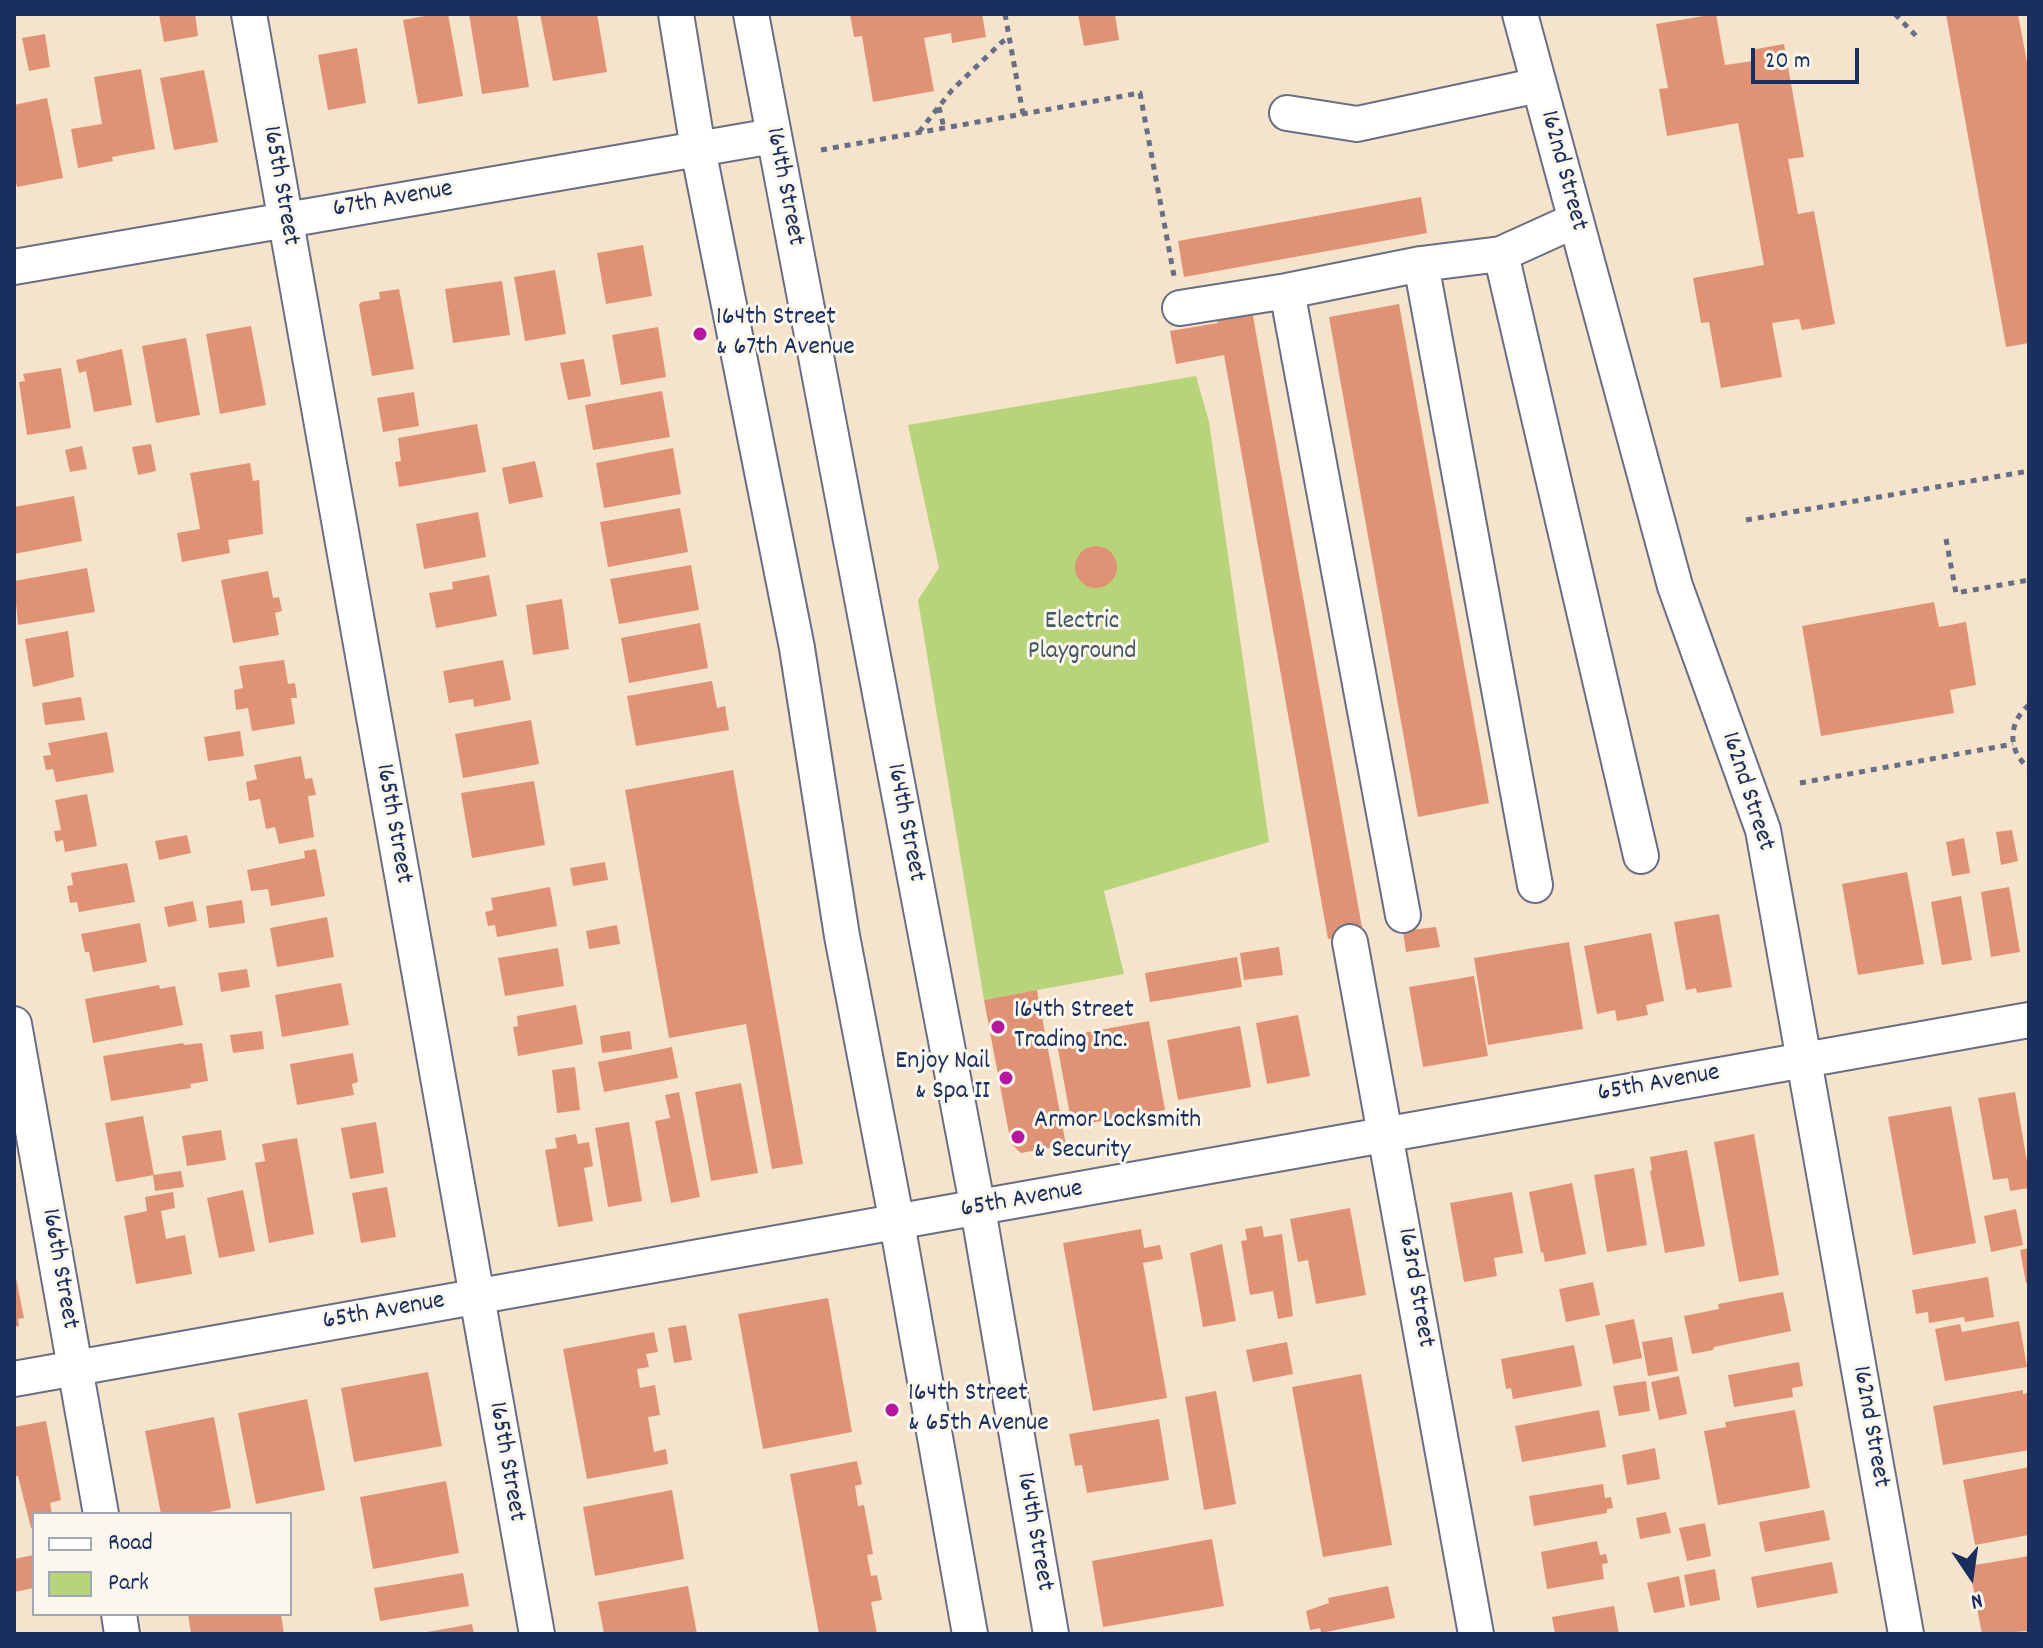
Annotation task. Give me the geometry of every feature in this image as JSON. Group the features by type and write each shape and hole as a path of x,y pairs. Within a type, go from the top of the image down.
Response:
{"street":[{"name":"165th Street","path":"249,14 537,1634"},
{"path":"676,14 698,149 797,648 842,936 970,1634"},
{"name":"164th Street","path":"751,14 978,1209 1051,1634"},
{"name":"162nd Street","path":"1520,14 1675,586 1763,830 1906,1634"},
{"path":"1287,113 1357,124 1539,85"},
{"name":"67th Avenue","path":"14,267 773,136"},
{"path":"1180,308 1287,291 1421,264 1501,254 1576,220"},
{"path":"1501,254 1641,856"},
{"path":"1421,264 1535,885"},
{"path":"1287,291 1403,915"},
{"name":"163rd Street","path":"1350,942 1476,1634"},
{"name":"65th Avenue","path":"14,1379 2029,1020"},
{"name":"166th Street","path":"14,1024 101,1512"}],"path":[{"path":"1005,14 1023,114"},
{"path":"1895,14 1920,40"},
{"path":"919,132 952,90 1009,38"},
{"path":"821,150 1140,93 1180,308"},
{"path":"939,107 944,128"},
{"path":"1746,520 2029,471"},
{"path":"1946,539 1956,593 2029,580"},
{"path":"2029,705 2017,718 2013,731 2017,755 2029,768"},
{"path":"1800,783 2013,744"}],"green space":[{"name":"Electric Playground","path":"1196,376 1209,422 1269,842 1104,891 1124,974 984,1000 918,600 939,568 908,425"}],"building":[{"path":"159,14 195,14 198,36 164,42"},
{"path":"448,14 463,96 418,104 403,20"},
{"path":"469,14 517,14 529,87 482,94"},
{"path":"540,14 597,14 607,72 553,81"},
{"path":"850,14 982,14 986,37 952,43 951,33 924,38 934,91 873,102 862,36 854,37"},
{"path":"1078,14 1115,14 1119,40 1084,46"},
{"path":"1716,14 1725,65 1753,61 1751,50 1784,44 1804,157 1788,159 1798,214 1814,211 1835,324 1802,330 1799,319 1772,323 1782,377 1721,388 1709,322 1701,323 1693,278 1764,265 1738,123 1667,136 1659,89 1668,88 1656,24"},
{"path":"1946,14 2018,14 2029,73 2029,343 2006,347"},
{"path":"45,34 50,67 29,71 22,38"},
{"path":"357,48 366,103 328,110 318,55"},
{"path":"141,69 155,149 112,157 113,161 78,168 71,129 102,124 94,77"},
{"path":"204,70 218,142 174,150 160,78"},
{"path":"47,98 63,178 17,187 14,172 14,105"},
{"path":"1421,197 1427,233 1184,277 1178,241"},
{"path":"643,245 652,296 606,304 597,253"},
{"path":"555,270 566,334 525,341 514,277"},
{"path":"502,281 510,335 453,343 445,289"},
{"path":"399,289 414,369 372,376 359,305 380,299 379,292"},
{"path":"1399,304 1489,803 1418,817 1329,317"},
{"path":"1251,305 1363,933 1328,939 1224,355 1176,364 1170,331 1218,323 1216,311"},
{"path":"251,326 266,405 220,414 206,334"},
{"path":"658,327 666,377 621,385 612,335"},
{"path":"186,338 200,415 156,423 142,346"},
{"path":"122,349 132,405 94,412 86,371 79,373 76,360"},
{"path":"584,359 591,396 568,400 560,363"},
{"path":"61,368 71,428 27,435 19,382 25,381 23,374"},
{"path":"662,391 670,437 593,450 585,405"},
{"path":"414,392 419,426 383,432 377,398"},
{"path":"477,424 486,472 399,487 395,462 401,461 398,438"},
{"path":"151,444 156,471 138,475 132,447"},
{"path":"82,446 87,469 70,472 65,450"},
{"path":"673,448 681,494 604,508 596,463"},
{"path":"535,461 543,497 509,504 502,468"},
{"path":"250,463 253,481 259,480 263,534 228,540 230,553 182,562 177,533 200,529 190,473"},
{"path":"74,496 82,541 14,554 14,507"},
{"path":"680,508 688,552 608,567 600,522"},
{"path":"478,512 486,557 424,569 416,524"},
{"path":"1096,546 1111,552 1117,567 1111,582 1096,588 1081,582 1075,567 1081,552"},
{"path":"691,565 699,610 619,624 610,579"},
{"path":"87,568 95,612 18,625 14,581"},
{"path":"268,571 273,598 279,597 282,611 275,613 279,635 233,643 221,580"},
{"path":"489,575 497,616 436,628 429,593 453,589 452,582"},
{"path":"562,599 569,649 533,655 526,605"},
{"path":"1934,602 1939,627 1966,622 1976,685 1950,690 1954,713 1821,736 1802,626"},
{"path":"700,623 708,668 629,683 621,638"},
{"path":"68,631 74,677 33,687 25,639"},
{"path":"284,660 288,684 295,683 297,698 291,698 295,724 252,731 248,708 236,710 234,690 243,688 239,666"},
{"path":"503,660 511,700 474,707 473,699 449,703 443,671"},
{"path":"712,681 717,708 725,706 729,730 636,746 627,696"},
{"path":"81,697 85,720 45,725 42,703"},
{"path":"531,720 539,764 463,778 455,734"},
{"path":"240,731 244,756 208,761 204,737"},
{"path":"107,732 114,772 56,782 53,769 46,770 43,756 51,755 48,743"},
{"path":"301,756 305,779 312,778 316,795 308,796 314,837 279,844 275,827 266,829 260,799 249,801 246,782 257,779 254,765"},
{"path":"733,770 803,1164 772,1169 746,1024 669,1038 625,790"},
{"path":"534,781 545,845 472,858 461,793"},
{"path":"87,794 97,846 65,852 63,840 56,842 54,831 61,830 55,800"},
{"path":"2012,830 2018,861 2001,865 1996,832"},
{"path":"187,835 191,853 159,860 155,841"},
{"path":"1964,838 1970,873 1952,876 1946,842"},
{"path":"316,849 325,896 271,906 268,889 251,891 247,870 305,858 304,851"},
{"path":"605,862 608,880 573,886 570,868"},
{"path":"127,863 135,902 79,912 77,902 70,903 67,886 73,885 71,873"},
{"path":"1907,872 1924,964 1858,975 1842,884"},
{"path":"550,887 557,926 497,937 495,925 488,926 485,912 493,910 491,898"},
{"path":"2009,887 2020,952 1991,957 1981,892"},
{"path":"1961,896 1972,960 1942,965 1931,902"},
{"path":"242,900 245,923 209,928 206,906"},
{"path":"193,901 197,921 168,927 164,907"},
{"path":"1719,914 1732,987 1697,993 1696,988 1686,990 1674,922"},
{"path":"327,917 334,957 277,967 270,928"},
{"path":"140,923 147,962 93,972 81,934"},
{"path":"617,925 620,944 589,949 586,931"},
{"path":"1436,927 1440,947 1406,952 1403,931"},
{"path":"1651,933 1664,1001 1646,1005 1648,1015 1617,1021 1615,1010 1597,1014 1584,946"},
{"path":"1569,942 1583,1029 1488,1045 1474,958"},
{"path":"1279,947 1283,975 1244,980 1240,953"},
{"path":"558,948 564,986 505,996 498,958"},
{"path":"1237,957 1242,987 1150,1002 1145,973"},
{"path":"247,969 250,987 221,992 218,973"},
{"path":"1474,976 1488,1056 1423,1067 1409,987"},
{"path":"341,983 349,1025 282,1037 275,995"},
{"path":"159,985 160,989 175,986 183,1025 93,1043 85,999"},
{"path":"1037,990 1066,1145 1021,1153 1011,1144 984,1000"},
{"path":"576,1005 583,1044 518,1056 513,1027 518,1026 517,1016"},
{"path":"1298,1015 1310,1076 1267,1084 1256,1023"},
{"path":"1149,1021 1165,1110 1072,1126 1056,1038"},
{"path":"1240,1026 1251,1087 1178,1100 1167,1040"},
{"path":"262,1031 264,1049 233,1053 230,1035"},
{"path":"630,1031 632,1049 602,1053 600,1036"},
{"path":"183,1043 202,1043 208,1081 190,1084 191,1088 111,1101 103,1056"},
{"path":"672,1047 678,1078 604,1092 598,1062"},
{"path":"353,1053 358,1082 352,1084 354,1095 297,1105 290,1064"},
{"path":"575,1067 580,1110 557,1113 552,1070"},
{"path":"741,1083 758,1173 711,1181 695,1092"},
{"path":"679,1092 700,1197 671,1203 655,1121 670,1118 665,1095"},
{"path":"2015,1092 2029,1188 2010,1191 2008,1178 1993,1180 1978,1098"},
{"path":"1951,1106 1976,1243 1913,1255 1888,1117"},
{"path":"143,1116 154,1175 116,1182 105,1123"},
{"path":"376,1122 384,1173 350,1179 341,1128"},
{"path":"629,1122 642,1201 608,1207 595,1128"},
{"path":"221,1130 226,1160 187,1166 182,1136"},
{"path":"576,1134 578,1144 589,1142 593,1166 584,1168 593,1221 558,1227 545,1150 557,1148 555,1138"},
{"path":"1754,1134 1779,1275 1739,1282 1714,1142"},
{"path":"297,1138 314,1234 269,1243 255,1163 265,1161 262,1144"},
{"path":"1687,1150 1705,1246 1665,1253 1650,1157"},
{"path":"1634,1168 1647,1245 1607,1252 1594,1175"},
{"path":"181,1171 184,1187 155,1191 153,1175"},
{"path":"1572,1183 1586,1254 1545,1262 1529,1192"},
{"path":"387,1187 396,1237 361,1243 352,1193"},
{"path":"243,1190 255,1251 219,1258 207,1198"},
{"path":"173,1192 175,1208 161,1211 166,1239 185,1235 192,1274 136,1284 124,1216 147,1211 145,1197"},
{"path":"1512,1192 1523,1253 1494,1258 1497,1276 1464,1282 1450,1203"},
{"path":"1350,1208 1366,1295 1316,1304 1308,1260 1298,1262 1290,1219"},
{"path":"2016,1209 2023,1245 1991,1252 1984,1216"},
{"path":"1262,1226 1264,1237 1282,1234 1293,1316 1278,1319 1273,1291 1250,1295 1241,1241 1247,1240 1245,1229"},
{"path":"1141,1229 1144,1248 1160,1245 1163,1259 1143,1263 1167,1398 1093,1411 1063,1243"},
{"path":"1222,1244 1236,1321 1203,1327 1190,1253"},
{"path":"2029,1248 2029,1283 2026,1283 2020,1250"},
{"path":"14,1268 24,1318 18,1319 19,1326 14,1327"},
{"path":"1988,1277 1994,1317 1965,1322 1964,1317 1929,1323 1928,1312 1916,1314 1912,1290"},
{"path":"1593,1282 1600,1315 1566,1322 1559,1289"},
{"path":"1783,1292 1791,1331 1692,1354 1684,1316 1719,1309 1718,1304"},
{"path":"828,1298 852,1432 763,1449 738,1314"},
{"path":"1634,1319 1642,1358 1613,1364 1605,1325"},
{"path":"2019,1321 2027,1367 1945,1381 1935,1329 1960,1324 1962,1332"},
{"path":"686,1325 692,1360 674,1363 668,1328"},
{"path":"654,1332 658,1352 646,1354 649,1367 637,1369 640,1388 655,1385 660,1415 648,1417 654,1452 666,1449 668,1464 587,1479 563,1349"},
{"path":"1672,1337 1678,1371 1648,1376 1642,1342"},
{"path":"1287,1342 1293,1374 1253,1382 1246,1350"},
{"path":"1574,1345 1582,1386 1513,1399 1511,1388 1506,1389 1501,1359"},
{"path":"1799,1362 1803,1386 1792,1388 1793,1397 1734,1407 1728,1375"},
{"path":"428,1372 442,1446 354,1462 341,1388"},
{"path":"1361,1374 1392,1545 1323,1557 1292,1387"},
{"path":"1679,1376 1687,1414 1659,1420 1651,1382"},
{"path":"1646,1381 1650,1411 1619,1416 1613,1386"},
{"path":"2023,1390 2023,1394 2028,1393 2029,1396 2029,1450 1943,1465 1933,1406"},
{"path":"1216,1391 1236,1504 1204,1510 1185,1397"},
{"path":"307,1399 325,1490 256,1504 238,1413"},
{"path":"1599,1410 1606,1447 1522,1462 1515,1426"},
{"path":"1795,1410 1810,1488 1718,1505 1704,1431 1726,1427 1725,1422"},
{"path":"214,1417 231,1508 210,1512 161,1512 145,1431"},
{"path":"1159,1419 1169,1480 1087,1493 1082,1465 1075,1466 1069,1434"},
{"path":"46,1421 61,1500 50,1503 52,1512 32,1512 32,1528 18,1476 14,1476 14,1427"},
{"path":"1655,1448 1660,1479 1627,1485 1622,1455"},
{"path":"857,1461 862,1484 855,1486 858,1506 864,1505 873,1554 867,1555 871,1576 877,1575 882,1600 871,1602 877,1634 819,1634 790,1474"},
{"path":"2029,1467 2029,1535 1975,1545 1963,1480"},
{"path":"446,1481 459,1553 373,1569 360,1497"},
{"path":"1603,1484 1605,1498 1611,1497 1613,1508 1607,1509 1607,1513 1534,1526 1529,1496"},
{"path":"672,1490 684,1559 595,1576 583,1507"},
{"path":"1824,1510 1830,1540 1765,1552 1759,1522"},
{"path":"1666,1512 1671,1533 1640,1539 1636,1518"},
{"path":"1705,1523 1711,1556 1687,1561 1679,1528"},
{"path":"1212,1539 1224,1606 1103,1627 1092,1561"},
{"path":"1597,1541 1600,1555 1606,1554 1608,1563 1602,1564 1604,1579 1547,1589 1541,1552"},
{"path":"32,1555 32,1588 14,1592 14,1559"},
{"path":"2029,1556 2029,1631 1982,1634 1969,1566"},
{"path":"1832,1562 1838,1593 1757,1608 1751,1577"},
{"path":"1715,1569 1720,1600 1690,1606 1684,1575"},
{"path":"463,1573 469,1606 380,1621 374,1588"},
{"path":"1679,1576 1685,1607 1654,1613 1647,1583"},
{"path":"688,1586 697,1634 604,1634 598,1602"},
{"path":"1388,1586 1395,1618 1321,1633 1320,1628 1310,1630 1306,1611 1329,1603 1328,1598"},
{"path":"1614,1606 1619,1634 1555,1634 1552,1617"},
{"path":"188,1616 281,1616 284,1634 191,1634"},
{"path":"472,1624 474,1634 427,1634 427,1632"}],"place":[{"name":"164th Street & 67th Avenue","path":"700,334"},
{"name":"164th Street Trading Inc.","path":"998,1027"},
{"name":"Enjoy Nail & Spa II","path":"1006,1078"},
{"name":"Armor Locksmith & Security","path":"1018,1137"},
{"name":"164th Street & 65th Avenue","path":"892,1410"}]}
